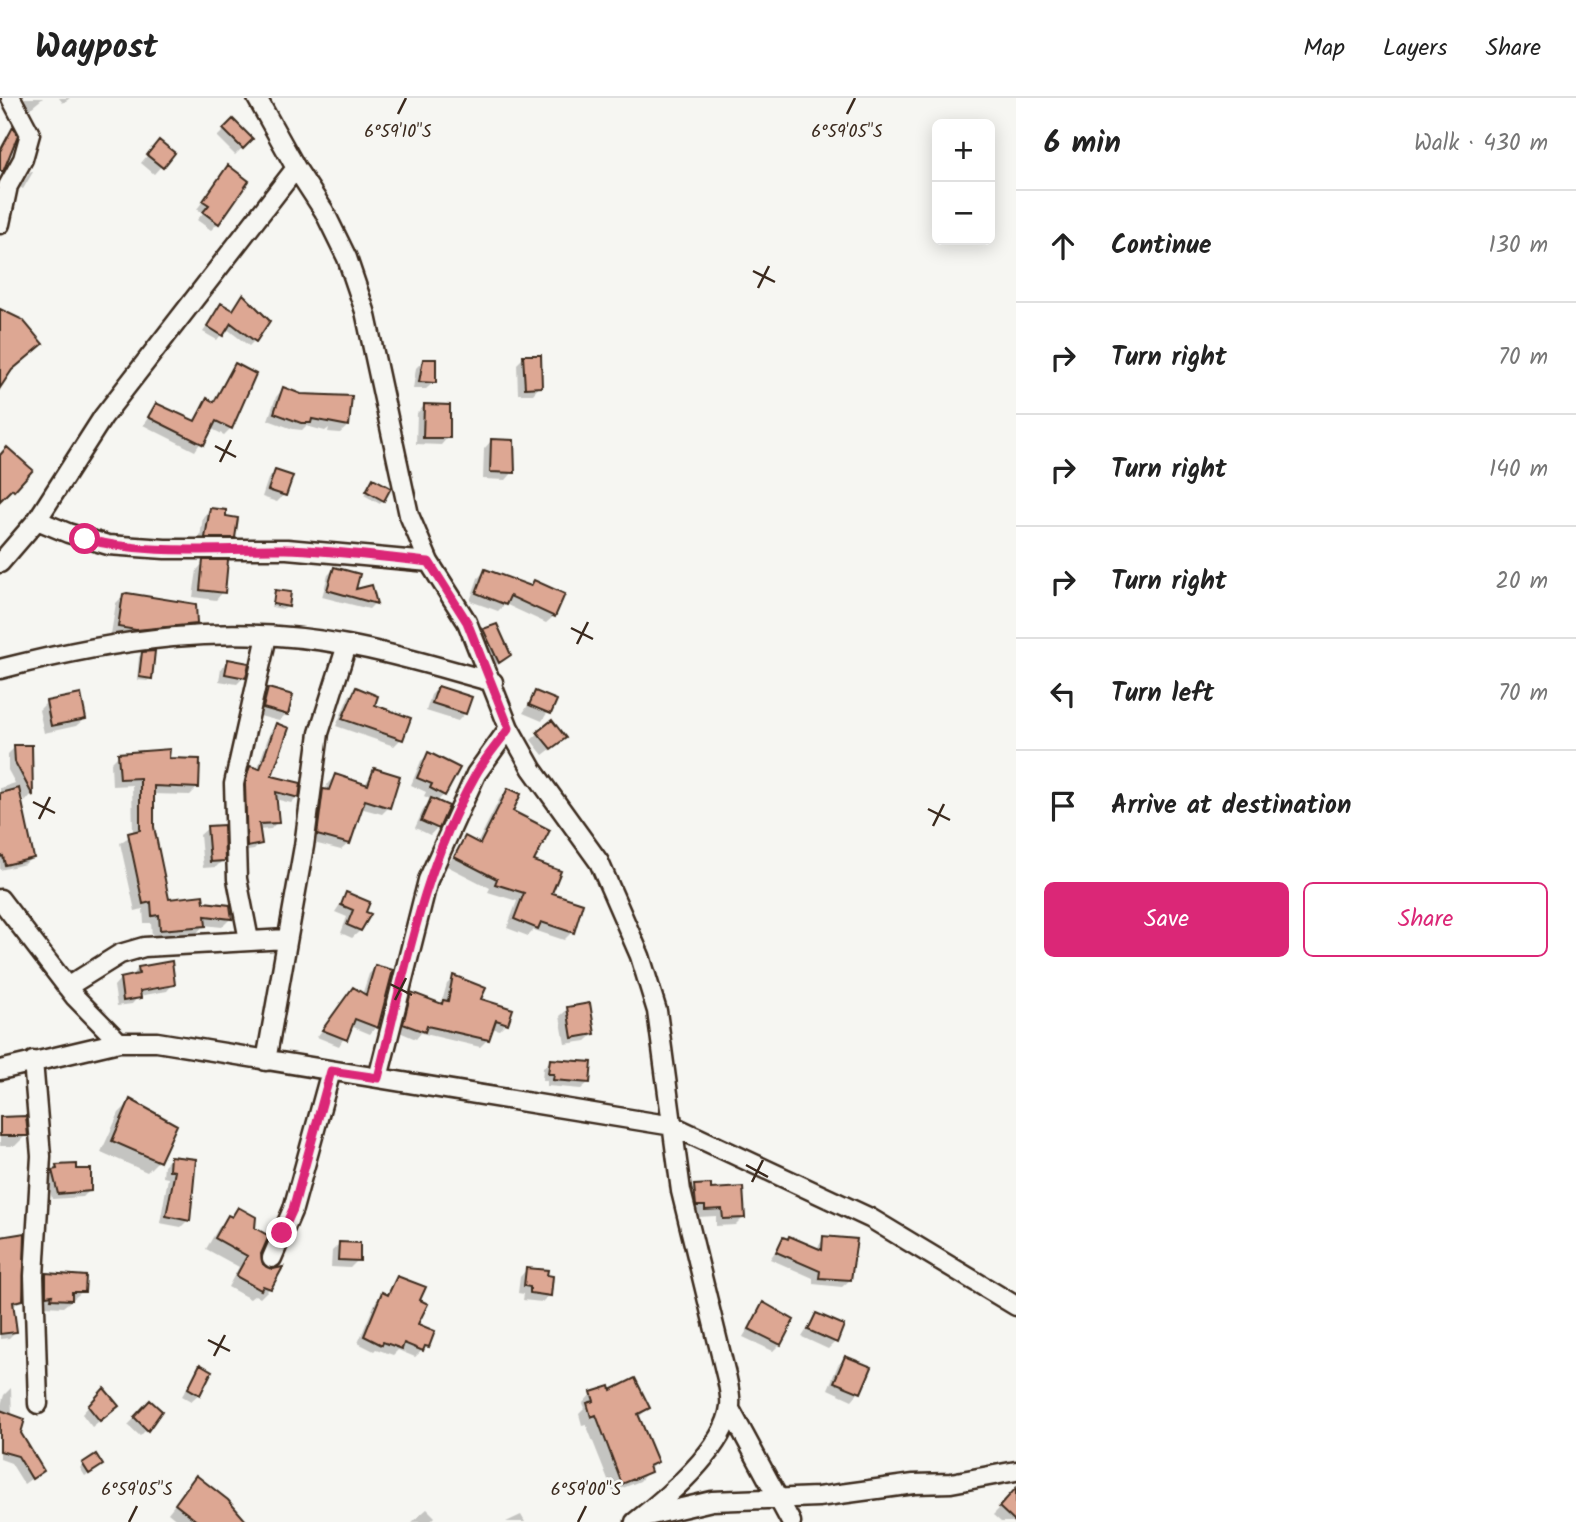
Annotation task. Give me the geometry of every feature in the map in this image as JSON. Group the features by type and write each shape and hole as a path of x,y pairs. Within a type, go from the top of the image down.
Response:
{"street":[{"path":"0,224 8,186 23,159 30,134 11,98"},
{"path":"257,98 296,168 324,211 347,258 365,311 397,470 409,515 429,562 467,622 509,728 554,803 599,862 640,956 657,1011 681,1191 727,1379 730,1409 791,1522"},
{"path":"0,563 37,520 103,417 296,168"},
{"path":"37,520 108,545 165,550 287,549 429,562"},
{"path":"0,669 81,648 143,638 211,634 267,636 347,645 493,682"},
{"path":"249,940 237,879 234,783 267,636"},
{"path":"266,1061 304,846 319,733 347,645"},
{"path":"378,1078 435,862 476,774 509,728"},
{"path":"0,899 67,987 119,1042"},
{"path":"67,987 120,954 144,947 286,939"},
{"path":"0,1069 119,1042 157,1042 673,1126 870,1218 1016,1306"},
{"path":"33,1062 41,1156 34,1276 38,1404"},
{"path":"272,1258 293,1209 331,1071"},
{"path":"637,1520 689,1475 709,1451 730,1409"},
{"path":"637,1520 712,1501 777,1500 951,1483 1016,1471"}],"building":[{"path":"233,119 253,139 243,149 223,129"},
{"path":"13,127 18,135 3,172 0,170 0,151"},
{"path":"159,140 175,153 163,168 147,155"},
{"path":"228,165 249,181 219,224 203,212 209,205 203,201"},
{"path":"243,294 270,321 256,342 231,323 223,336 207,326 221,303 233,310"},
{"path":"0,309 23,320 43,344 12,370 0,388"},
{"path":"523,355 541,355 542,387 525,388"},
{"path":"423,359 436,359 436,383 419,382"},
{"path":"235,363 256,374 232,429 216,421 204,445 148,417 156,403 195,421 207,398 214,402"},
{"path":"283,387 301,394 352,396 349,426 312,419 311,423 301,423 274,413"},
{"path":"424,404 450,405 450,438 423,438"},
{"path":"491,439 514,440 515,473 490,472"},
{"path":"7,447 33,470 14,491 12,489 0,501 0,455"},
{"path":"275,470 293,476 286,496 268,490"},
{"path":"373,478 391,488 384,501 366,491"},
{"path":"210,508 226,510 226,516 238,518 235,538 205,538"},
{"path":"203,560 228,560 225,593 200,590"},
{"path":"334,567 360,574 356,589 372,585 377,604 327,590"},
{"path":"485,569 531,586 534,580 565,594 555,617 510,596 506,605 476,593"},
{"path":"275,590 291,592 289,607 273,604"},
{"path":"123,594 196,604 197,624 136,630 118,627"},
{"path":"497,624 511,655 499,663 483,629"},
{"path":"155,651 152,679 139,677 142,652"},
{"path":"228,659 249,663 246,678 225,674"},
{"path":"438,686 472,697 466,714 432,703"},
{"path":"356,687 378,696 375,705 411,718 403,740 342,719"},
{"path":"268,688 293,695 288,715 263,708"},
{"path":"535,691 557,700 551,714 529,705"},
{"path":"81,694 86,719 51,726 46,701"},
{"path":"552,720 566,738 551,749 537,732"},
{"path":"276,723 289,728 272,776 301,783 299,798 276,792 279,823 259,824 262,844 247,847 245,785 248,772 250,766 260,769"},
{"path":"14,745 32,745 33,796 15,762"},
{"path":"170,749 169,758 200,759 199,788 154,786 154,827 169,899 203,895 204,902 230,905 232,919 205,916 206,926 160,930 159,915 152,916 151,902 143,904 128,833 140,830 140,778 120,779 118,753"},
{"path":"428,752 460,768 445,796 430,788 432,784 417,778"},
{"path":"374,768 400,776 390,808 365,800 350,844 317,835 323,789 329,790 335,774 368,785"},
{"path":"19,788 34,858 5,865 3,856 0,857 0,793"},
{"path":"508,788 521,794 513,811 550,830 534,861 561,871 552,893 583,903 574,933 541,922 538,929 514,919 524,893 495,884 497,879 454,857 465,836 480,844"},
{"path":"431,798 449,806 439,829 421,821"},
{"path":"224,825 225,861 210,862 207,826"},
{"path":"346,892 370,902 366,912 371,914 361,931 347,925 353,910 341,905"},
{"path":"172,961 175,985 140,991 141,998 123,1001 120,978 139,974 138,967"},
{"path":"375,965 393,970 378,1028 355,1019 347,1040 322,1030 353,987 366,995"},
{"path":"453,975 486,988 481,999 513,1009 508,1024 496,1020 489,1040 427,1026 425,1032 403,1024 411,992 442,1004 443,1000 448,1001"},
{"path":"590,1003 595,1034 572,1038 567,1007"},
{"path":"550,1059 592,1062 590,1083 553,1080 554,1074 548,1074"},
{"path":"130,1099 177,1125 160,1162 112,1141"},
{"path":"26,1116 28,1136 0,1136 0,1117"},
{"path":"170,1156 196,1159 190,1221 166,1216 175,1171 169,1170"},
{"path":"77,1164 77,1169 91,1169 91,1191 58,1194 52,1170 57,1169 56,1165"},
{"path":"711,1184 711,1189 743,1187 745,1218 723,1219 722,1209 705,1210 705,1206 696,1206 694,1185"},
{"path":"238,1207 256,1217 255,1228 269,1236 261,1254 263,1264 273,1269 283,1267 271,1289 263,1286 261,1290 236,1276 247,1256 215,1238 228,1215 232,1217"},
{"path":"25,1233 23,1300 13,1302 17,1332 0,1334 0,1237"},
{"path":"789,1236 822,1250 823,1236 857,1239 851,1280 819,1278 820,1271 776,1252 783,1237 788,1239"},
{"path":"339,1242 360,1243 360,1261 338,1260"},
{"path":"526,1268 548,1270 547,1275 553,1276 551,1296 530,1293 530,1287 524,1286"},
{"path":"46,1273 86,1276 85,1292 72,1292 72,1300 51,1299 52,1295 46,1296"},
{"path":"397,1276 426,1287 420,1300 428,1304 418,1324 435,1331 429,1347 425,1346 423,1351 404,1343 402,1349 383,1342 382,1345 364,1336 382,1292 388,1295"},
{"path":"763,1302 794,1320 781,1345 749,1329"},
{"path":"816,1313 844,1325 837,1343 808,1330"},
{"path":"845,1356 872,1367 861,1393 834,1382"},
{"path":"200,1364 212,1371 200,1395 188,1388"},
{"path":"635,1378 650,1408 638,1414 658,1462 649,1466 651,1472 622,1484 596,1415 591,1417 587,1403 594,1401 591,1392 610,1386 611,1390"},
{"path":"104,1388 119,1406 100,1421 88,1406"},
{"path":"150,1400 162,1411 148,1431 134,1417"},
{"path":"0,1410 25,1419 21,1433 44,1471 32,1479 18,1456 0,1451"},
{"path":"96,1454 103,1465 89,1474 82,1463"},
{"path":"196,1475 228,1500 247,1522 198,1522 175,1504"},
{"path":"1016,1488 1016,1522 1015,1522 999,1507"}],"route":[{"path":"85,539 108,545 165,550 287,549 429,562 467,622 509,728 476,774 457,810 428,880 378,1078 331,1071 302,1181 282,1233"}]}
